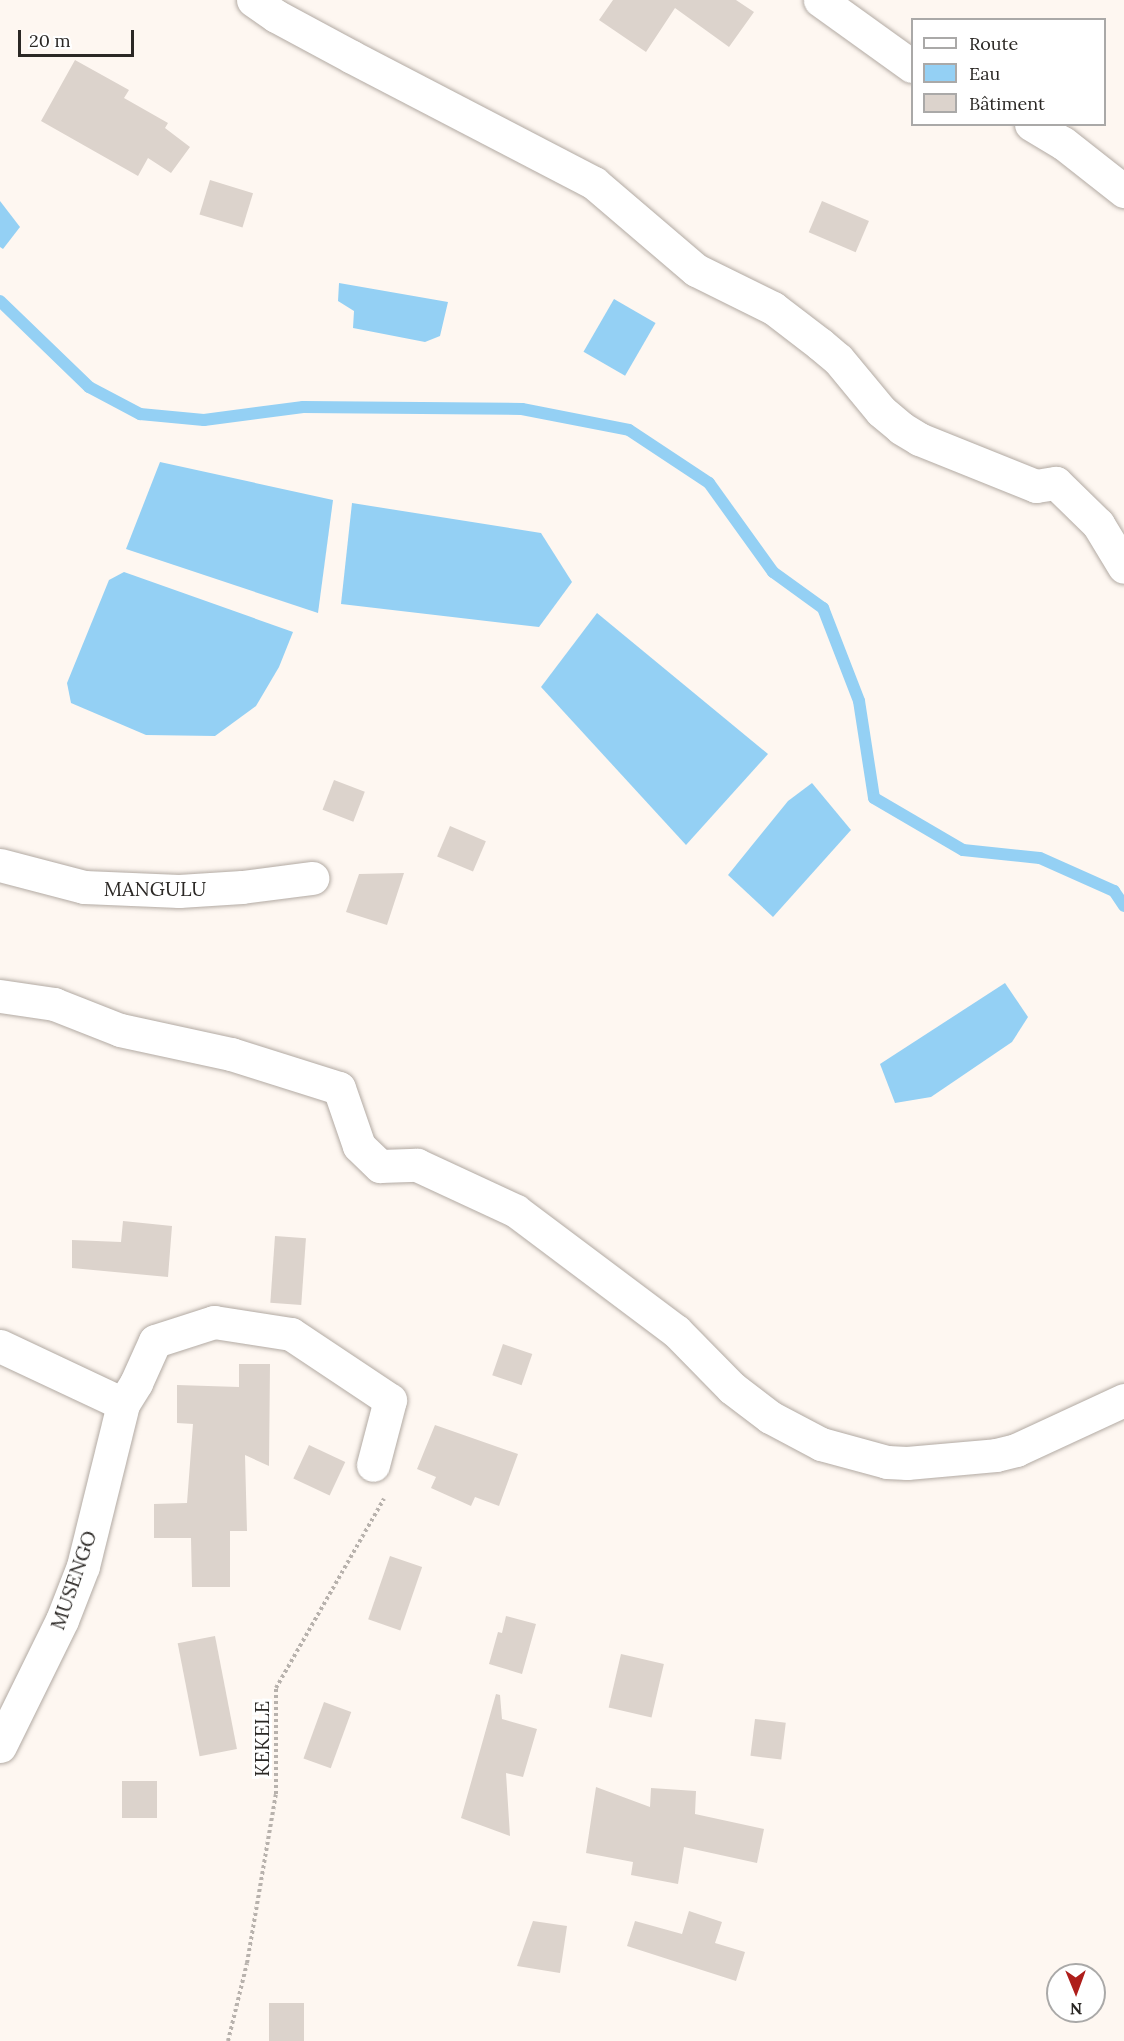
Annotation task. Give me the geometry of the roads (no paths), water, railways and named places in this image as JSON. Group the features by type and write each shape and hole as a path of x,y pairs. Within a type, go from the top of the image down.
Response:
{"street":[{"path":"253,0 276,16 352,57 594,183 696,270 773,308 820,344 838,359 881,411 901,428 919,439 1036,486 1056,483 1098,524 1124,567"},
{"path":"820,0 911,65"},
{"path":"1034,126 1063,143 1124,191"},
{"name":"MANGULU","path":"0,865 84,887 179,891 242,887 312,878"},
{"path":"0,996 54,1004 120,1030 231,1054 339,1088 359,1146 380,1166 417,1165 516,1211 676,1331 732,1388 770,1418 821,1444 887,1462 907,1463 996,1455 1016,1450 1124,1400"},
{"path":"0,1346 123,1404 136,1383 155,1341 214,1322 291,1334 390,1400 373,1465"},
{"name":"MUSENGO","path":"0,1746 62,1620 83,1566 123,1404"}],"water":[{"path":"0,201 20,227 3,249 0,247"},
{"path":"339,283 448,302 440,336 425,342 353,328 354,311 338,301"},
{"path":"614,299 656,323 625,376 584,352"},
{"path":"160,462 333,500 318,613 126,549"},
{"path":"352,503 541,533 572,582 539,627 341,604"},
{"path":"124,572 293,632 279,667 256,706 215,736 146,735 71,703 67,683 109,580"},
{"path":"597,613 768,754 686,845 541,687"},
{"path":"812,783 851,830 773,917 728,875 788,801"},
{"path":"1005,983 1028,1017 1012,1042 931,1097 895,1103 880,1064"}],"waterway":[{"path":"0,301 89,387 140,414 204,420 303,407 522,409 629,430 709,483 773,572 823,608 859,701 874,798 963,850 1040,858 1114,891 1124,906"}]}
